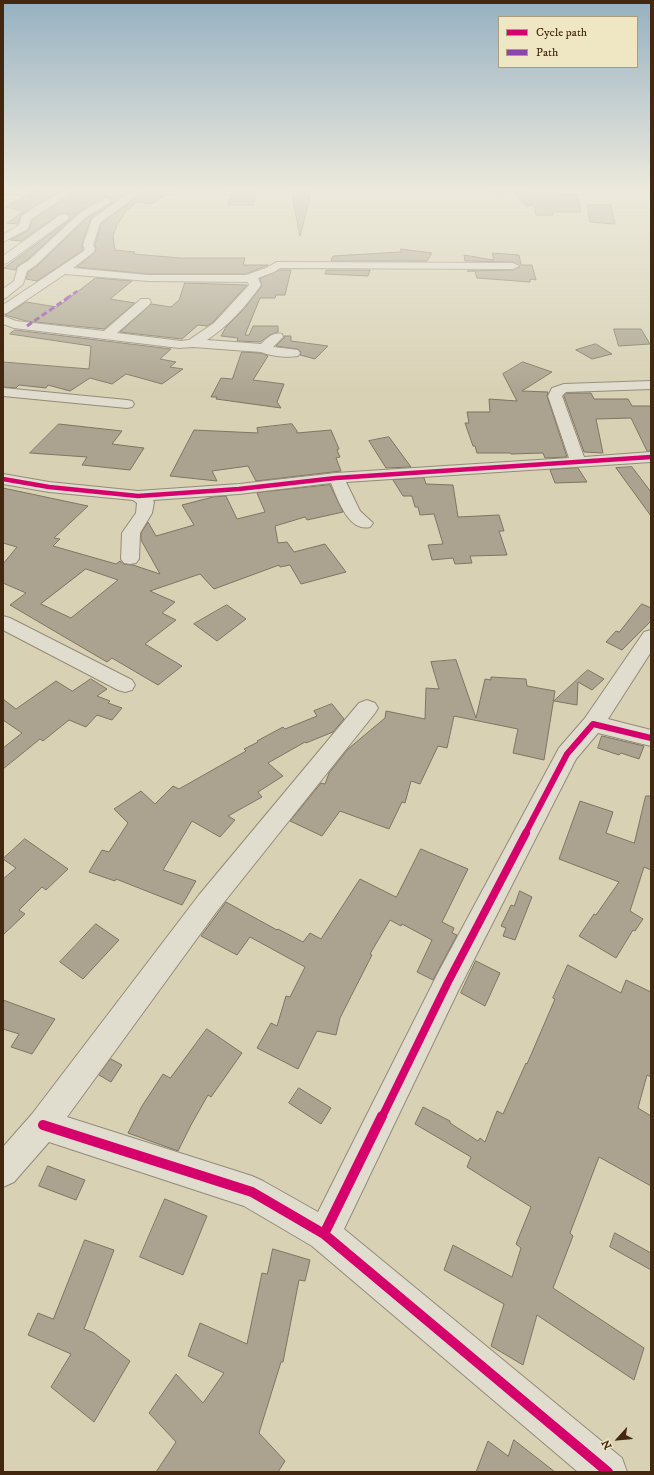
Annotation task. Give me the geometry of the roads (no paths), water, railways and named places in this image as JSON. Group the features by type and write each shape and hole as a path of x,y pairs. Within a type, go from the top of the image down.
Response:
{"street":[{"path":"3,295 19,282 22,269 38,258"},
{"path":"3,310 81,258"},
{"path":"247,278 270,270 277,265 512,266"},
{"path":"63,270 148,278 247,278 253,280 255,285 242,300 211,332 192,343"},
{"path":"106,336 145,302"},
{"path":"3,332 8,322 106,336 177,344 192,343 264,348 267,350 293,353"},
{"path":"264,348 277,337"},
{"path":"578,462 556,396 557,391 564,388 651,385"},
{"path":"3,392 127,404"},
{"path":"3,478 49,487 138,496 239,489 336,478 651,457"},
{"path":"336,478 352,513 364,523"},
{"path":"130,559 131,533 144,513 146,502 138,496"},
{"path":"3,622 125,685"},
{"path":"324,1234 448,982 567,754 593,724 651,637"},
{"path":"3,1171 43,1125 208,902 367,708"},
{"path":"593,724 651,738"},
{"path":"43,1125 252,1192 324,1234 608,1472"}]}
